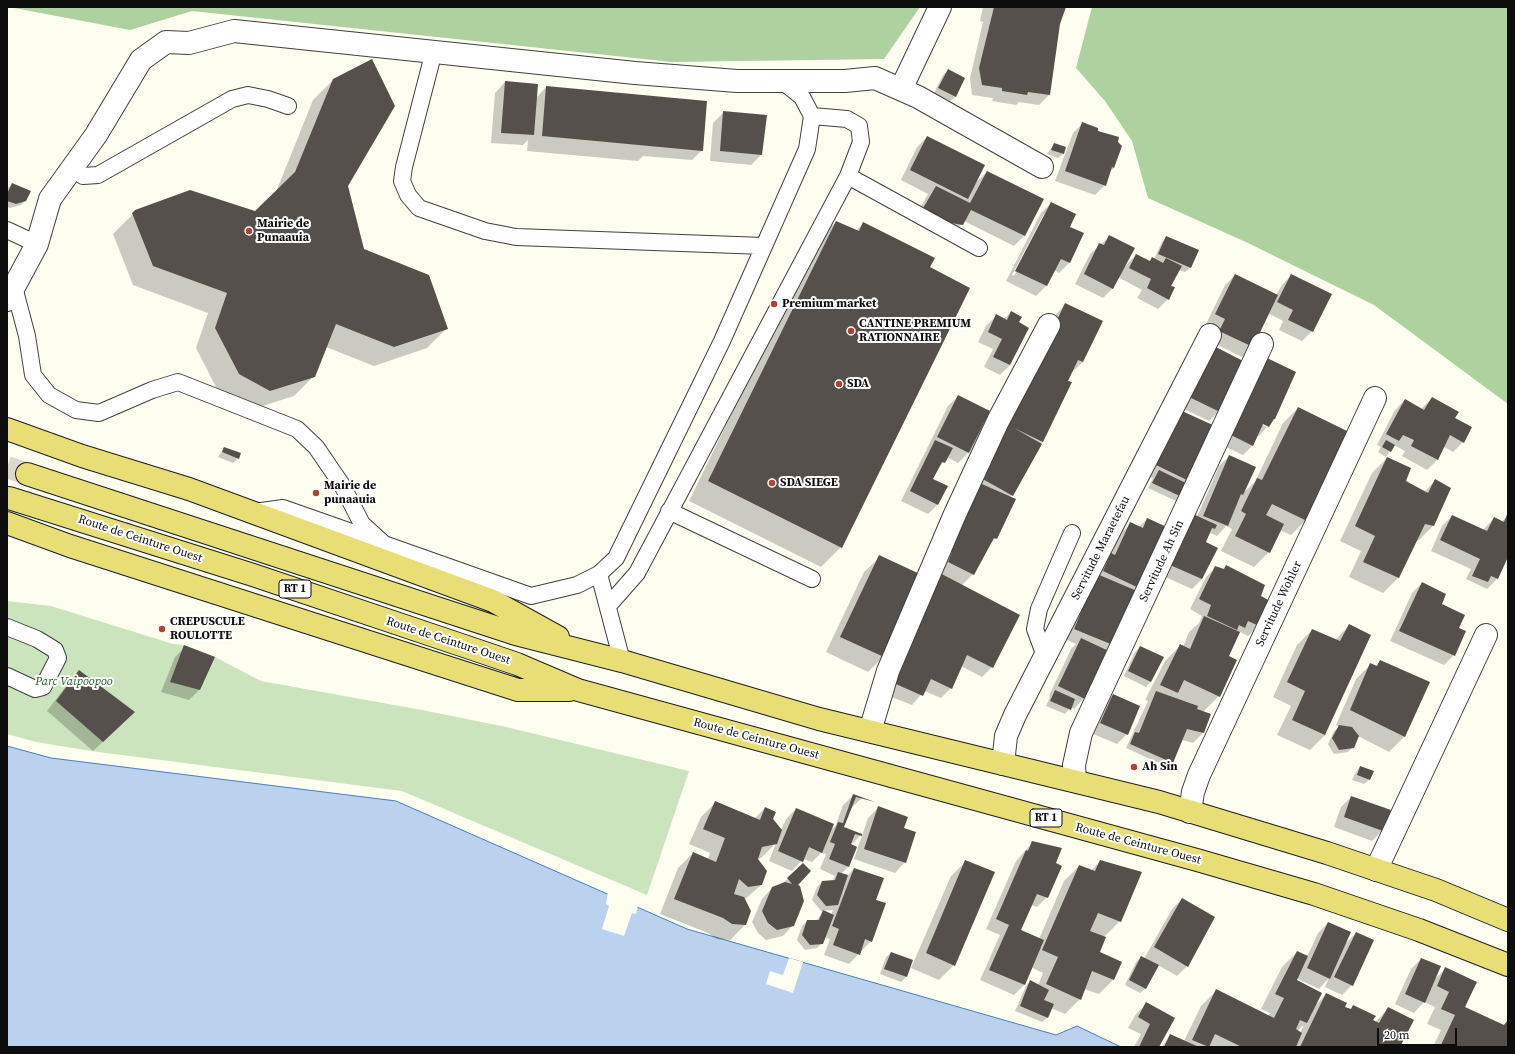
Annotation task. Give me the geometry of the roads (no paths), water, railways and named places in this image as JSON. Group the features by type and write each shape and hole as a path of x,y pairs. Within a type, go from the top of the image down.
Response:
{"main road":[{"path":"7,429 82,456 189,489 493,601 582,650"},
{"name":"RT 1","path":"26,474 509,632 622,661 820,718 1075,781 1190,812 1327,853 1436,890 1508,920"},
{"name":"Route de Ceinture Ouest","path":"8,498 246,573 518,664 578,690 1197,860 1307,892 1419,930 1508,965"},
{"path":"7,523 70,546 518,690 578,690"}],"street":[{"path":"901,89 940,7"},
{"path":"9,287 37,244 50,199 96,135 141,60 166,42 189,43 234,31 634,73 737,80 782,81 845,81 875,78 901,89 1042,167"},
{"path":"870,731 888,671 955,514 998,421 1049,325"},
{"name":"Servitude Maraetefau","path":"1003,764 1006,736 1045,656 1210,335"},
{"name":"Servitude Ah Sin","path":"1075,781 1074,765 1080,732 1262,344"},
{"name":"Servitude Wohler","path":"1190,812 1193,792 1199,775 1375,398"},
{"path":"1376,870 1423,774 1486,635"}],"lane":[{"path":"434,51 404,167 402,181 408,195 419,208 485,231 516,237 764,246"},
{"path":"252,512 283,508 531,596 577,585 599,574 616,558 722,341 807,150 812,116 802,97 782,81"},
{"path":"72,168 83,176 98,175 232,99 248,95 268,99 288,106"},
{"path":"608,606 636,573 848,176 861,142 859,126 847,119 812,116"},
{"path":"848,176 979,248"},
{"path":"7,230 37,244"},
{"path":"9,287 27,336 32,375 49,395 76,410 98,413 152,390 178,382 297,429 316,447 342,485 362,524 384,544"},
{"path":"669,511 812,579"},
{"path":"1045,656 1035,629 1038,609 1072,533"},
{"path":"599,574 622,661"},
{"path":"7,627 43,642 55,650 58,658 43,687 35,689 7,676"}],"water":[{"path":"7,746 51,758 396,801 687,929 1056,1035 1077,1026 1121,1047 7,1047"}],"tunnel":[{"path":"7,467 27,474"}],"place":[{"name":"Mairie de Punaauia","path":"249,231"},
{"name":"Premium market","path":"774,304"},
{"name":"CANTINE PREMIUM RATIONNAIRE","path":"851,331"},
{"name":"SDA","path":"839,384"},
{"name":"SDA SIEGE","path":"772,483"},
{"name":"Mairie de punaauia","path":"316,493"},
{"name":"CREPUSCULE ROULOTTE","path":"162,629"},
{"name":"Ah Sin","path":"1134,767"}],"park label":[{"name":"Parc Vaipoopoo","path":"74,682"}]}
